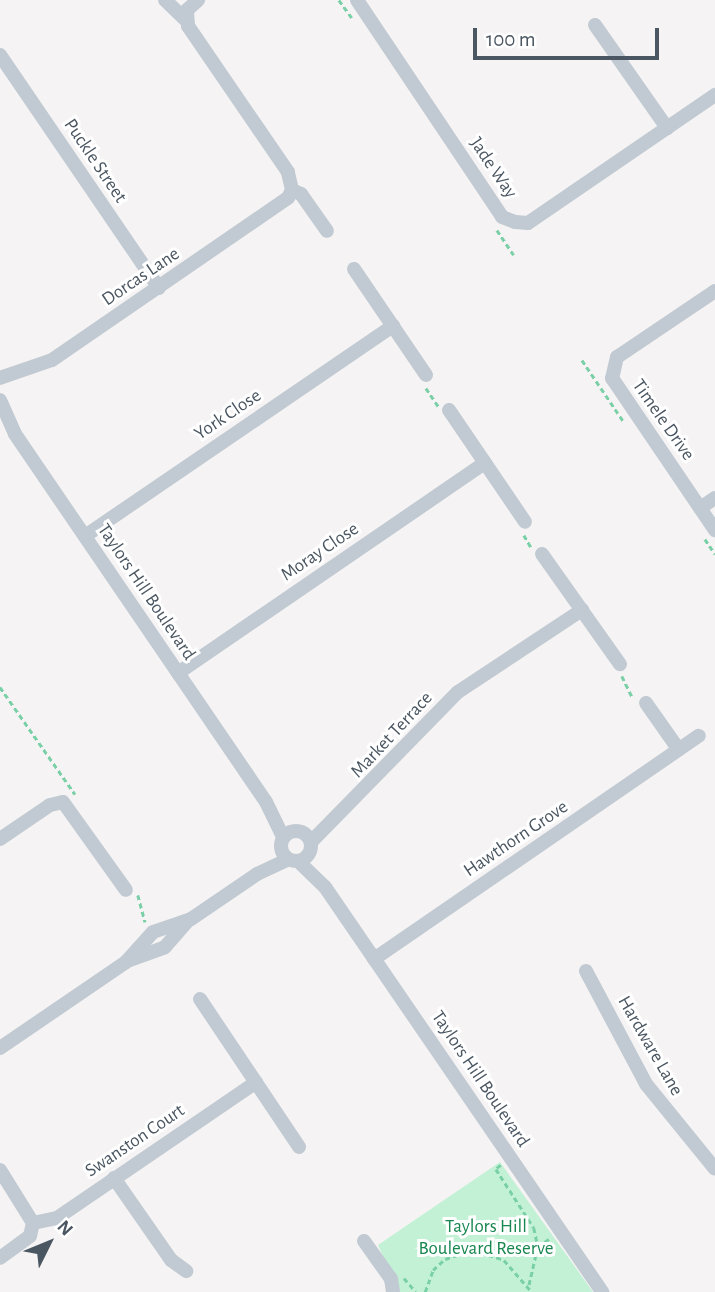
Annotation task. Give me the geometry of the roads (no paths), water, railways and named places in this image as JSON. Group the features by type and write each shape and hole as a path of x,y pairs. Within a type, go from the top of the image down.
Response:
{"street":[{"path":"165,0 185,19 288,172 292,190 301,194 327,232"},
{"path":"185,19 198,0"},
{"name":"Jade Way","path":"356,0 502,217 514,222 528,223 715,95"},
{"path":"595,25 667,128"},
{"name":"Puckle Street","path":"0,55 159,288"},
{"name":"Dorcas Lane","path":"0,378 52,360 288,198 292,190"},
{"path":"354,269 426,375"},
{"name":"Timele Drive","path":"715,291 624,352 612,367 616,388 715,530"},
{"name":"York Close","path":"85,536 393,326"},
{"name":"Taylors Hill Boulevard","path":"0,400 15,434 602,1292"},
{"path":"453,416 525,522"},
{"name":"Moray Close","path":"178,673 485,463"},
{"path":"700,508 715,498"},
{"path":"542,554 620,664"},
{"name":"Market Terrace","path":"0,1048 126,962 164,947 191,919 336,817 458,692 582,610"},
{"path":"640,703 679,750"},
{"name":"Hawthorn Grove","path":"374,959 699,736"},
{"path":"0,839 50,805 63,802 126,890"},
{"name":"Hardware Lane","path":"586,971 653,1094 715,1168"},
{"path":"200,999 299,1147"},
{"name":"Swanston Court","path":"33,1223 57,1218 256,1082"},
{"path":"0,1170 33,1223 30,1236 0,1258"},
{"path":"114,1178 171,1260 186,1271"},
{"path":"364,1241 391,1279 393,1292"}],"park label":[{"name":"Taylors Hill Boulevard Reserve","path":"486,1238"}]}
